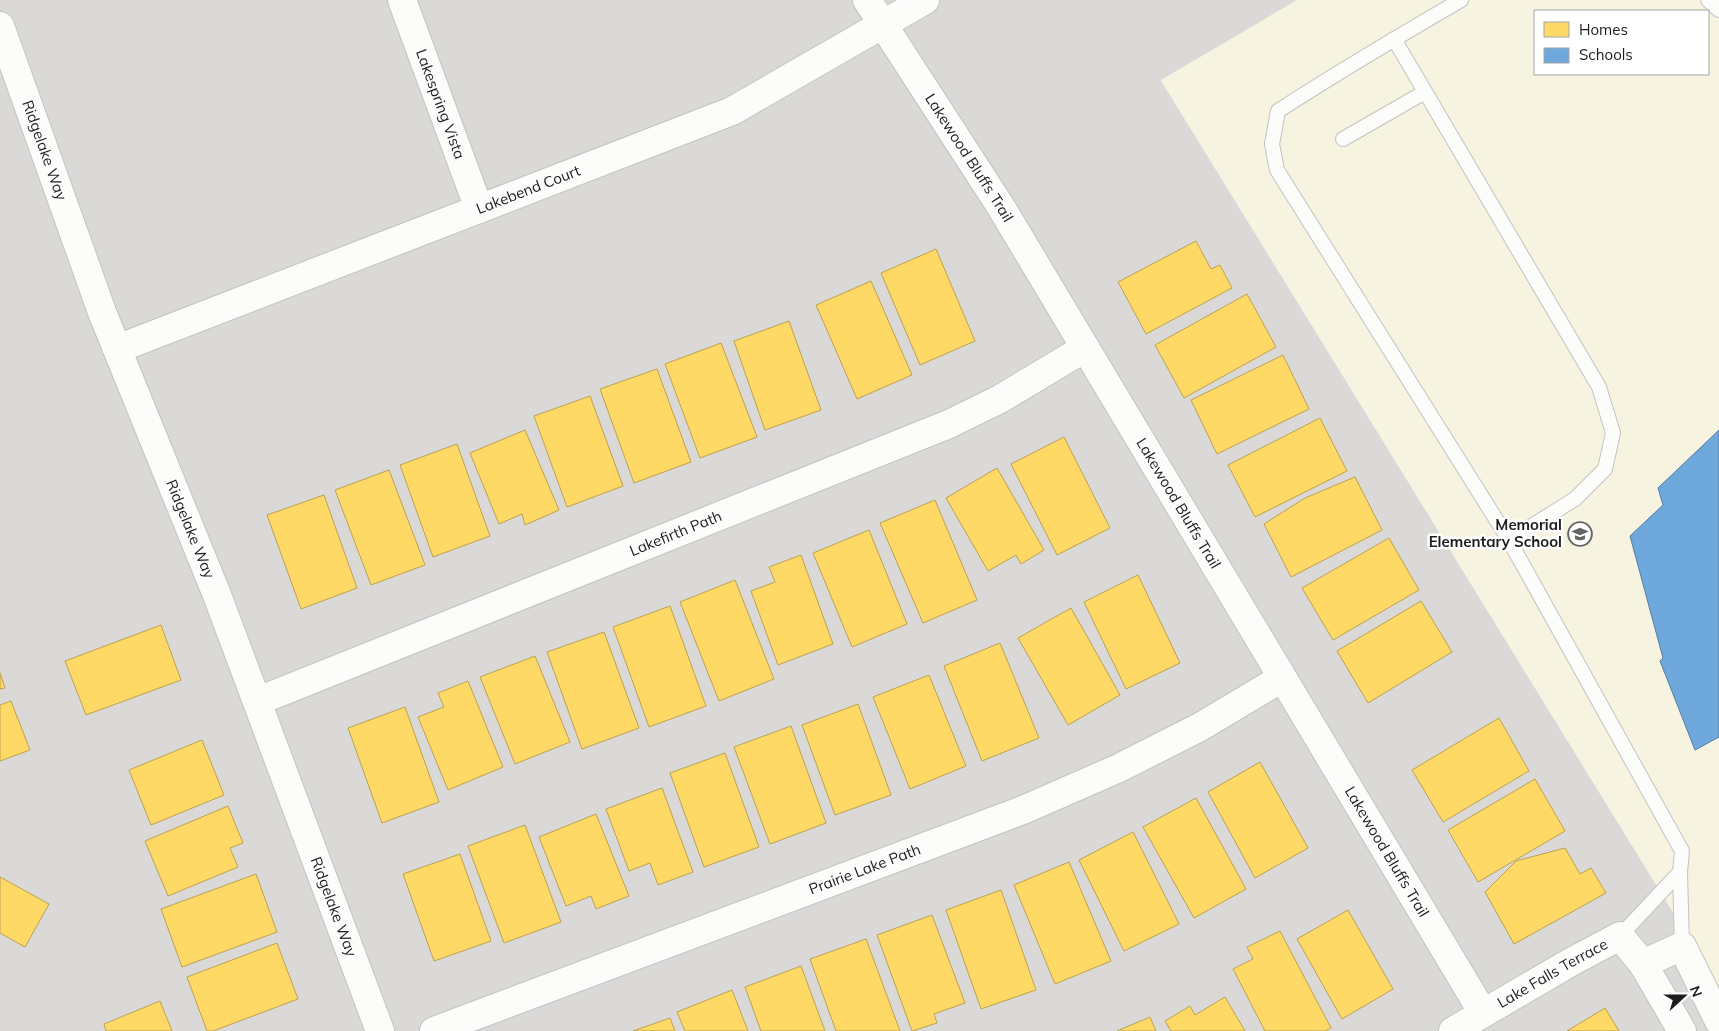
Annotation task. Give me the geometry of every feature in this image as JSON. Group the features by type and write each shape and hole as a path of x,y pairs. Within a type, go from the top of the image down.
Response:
{"street":[{"name":"Lakespring Vista","path":"402,0 479,209"},
{"name":"Lakewood Bluffs Trail","path":"866,0 1000,207 1484,1013"},
{"name":"Lakebend Court","path":"117,349 732,111 925,0"},
{"name":"Ridgelake Way","path":"0,26 99,303 258,701 380,1031"},
{"name":"Lakefirth Path","path":"258,701 950,424 1000,399 1085,348"},
{"name":"Prairie Lake Path","path":"434,1031 1023,810 1119,768 1200,727 1282,678"},
{"name":"Lake Falls Terrace","path":"1453,1031 1620,936 1643,964 1682,1031"},
{"path":"1643,964 1682,946 1719,1022"}],"lane":[{"path":"1461,0 1278,111 1272,144 1277,170 1509,540 1682,851 1680,872 1682,946"},
{"path":"1708,0 1719,10"},
{"path":"1394,39 1599,387 1613,433 1605,469 1575,499 1509,540"},
{"path":"1343,139 1425,92"},
{"path":"1620,936 1680,872"}],"shaded area":[{"path":"0,0 1297,0 1161,81 1719,987 1719,1031 0,1031"},
{"name":"Memorial Elementary School","path":"1297,0 1719,0 1719,987 1161,80"}],"building: Homes":[{"path":"1196,241 1211,269 1220,265 1232,288 1146,334 1118,282"},
{"path":"936,249 975,341 920,365 881,273"},
{"path":"871,281 912,375 857,399 816,305"},
{"path":"1247,294 1276,347 1184,398 1155,345"},
{"path":"789,321 821,410 765,430 734,341"},
{"path":"721,343 757,437 700,458 665,364"},
{"path":"1283,355 1309,409 1217,454 1191,400"},
{"path":"657,369 691,462 634,483 600,389"},
{"path":"590,396 623,486 567,507 534,416"},
{"path":"1320,418 1347,471 1255,517 1228,465"},
{"path":"525,430 559,510 525,525 522,514 499,524 470,453"},
{"path":"1064,437 1110,528 1057,555 1011,464"},
{"path":"457,444 490,536 433,557 400,465"},
{"path":"997,468 1044,550 1021,564 1016,555 988,571 946,498"},
{"path":"389,470 425,565 371,585 335,490"},
{"path":"1355,477 1382,530 1291,577 1264,524 1305,498"},
{"path":"324,495 357,588 301,609 267,515"},
{"path":"935,500 977,600 923,623 880,523"},
{"path":"869,530 907,624 852,647 813,553"},
{"path":"1389,538 1419,590 1333,640 1302,588"},
{"path":"801,555 833,644 778,665 751,591 775,582 769,567"},
{"path":"1138,575 1180,663 1126,689 1084,602"},
{"path":"735,580 774,679 719,701 680,602"},
{"path":"1421,601 1452,652 1368,703 1337,651"},
{"path":"670,606 706,706 649,727 613,627"},
{"path":"1071,608 1120,695 1068,725 1018,638"},
{"path":"161,625 181,680 86,715 65,661"},
{"path":"604,632 639,728 582,749 547,652"},
{"path":"1000,643 1039,738 982,761 944,666"},
{"path":"535,656 570,742 515,764 480,677"},
{"path":"0,673 5,688 0,689"},
{"path":"929,675 966,766 910,789 873,697"},
{"path":"468,681 503,767 448,790 418,717 444,707 438,693"},
{"path":"11,701 30,750 0,761 0,705"},
{"path":"858,704 891,795 835,815 802,725"},
{"path":"405,707 439,802 382,823 348,728"},
{"path":"1499,718 1529,771 1443,822 1412,770"},
{"path":"791,726 826,823 770,844 734,747"},
{"path":"202,740 224,795 151,825 129,770"},
{"path":"725,753 759,847 704,867 670,773"},
{"path":"1260,762 1308,848 1255,878 1208,792"},
{"path":"1535,779 1565,831 1478,882 1448,830"},
{"path":"662,788 693,872 658,885 650,863 629,871 606,809"},
{"path":"1196,798 1246,889 1194,918 1143,827"},
{"path":"228,806 243,843 230,848 238,867 168,896 145,841"},
{"path":"596,814 629,896 596,909 591,896 566,906 539,837"},
{"path":"525,825 561,922 504,943 468,846"},
{"path":"1133,832 1179,924 1124,951 1079,860"},
{"path":"1565,848 1580,874 1591,868 1606,893 1514,944 1485,892 1516,861"},
{"path":"460,854 491,941 434,961 403,874"},
{"path":"1069,862 1111,961 1055,984 1014,885"},
{"path":"256,874 277,932 182,967 161,909"},
{"path":"0,877 49,904 25,947 0,933"},
{"path":"1001,890 1036,990 981,1009 946,910"},
{"path":"1348,910 1393,989 1342,1019 1297,939"},
{"path":"932,915 965,1003 934,1014 937,1023 912,1031 877,935"},
{"path":"1280,931 1331,1028 1325,1031 1265,1031 1233,969 1253,959 1247,947"},
{"path":"866,939 900,1031 836,1031 810,959"},
{"path":"277,943 298,999 213,1031 207,1031 187,977"},
{"path":"801,966 825,1031 761,1031 745,987"},
{"path":"732,990 748,1031 685,1031 677,1012"},
{"path":"1225,997 1245,1031 1171,1031 1165,1021 1190,1006 1195,1015"},
{"path":"160,1001 172,1031 106,1031 104,1024"},
{"path":"1605,1008 1619,1031 1567,1031"},
{"path":"1150,1017 1156,1031 1117,1031"},
{"path":"670,1018 675,1031 633,1031"}],"building: Schools":[{"path":"1719,430 1719,737 1695,750 1660,661 1663,658 1630,536 1663,505 1658,488"}],"place":[{"name":"Memorial Elementary School","path":"1580,534"}]}
